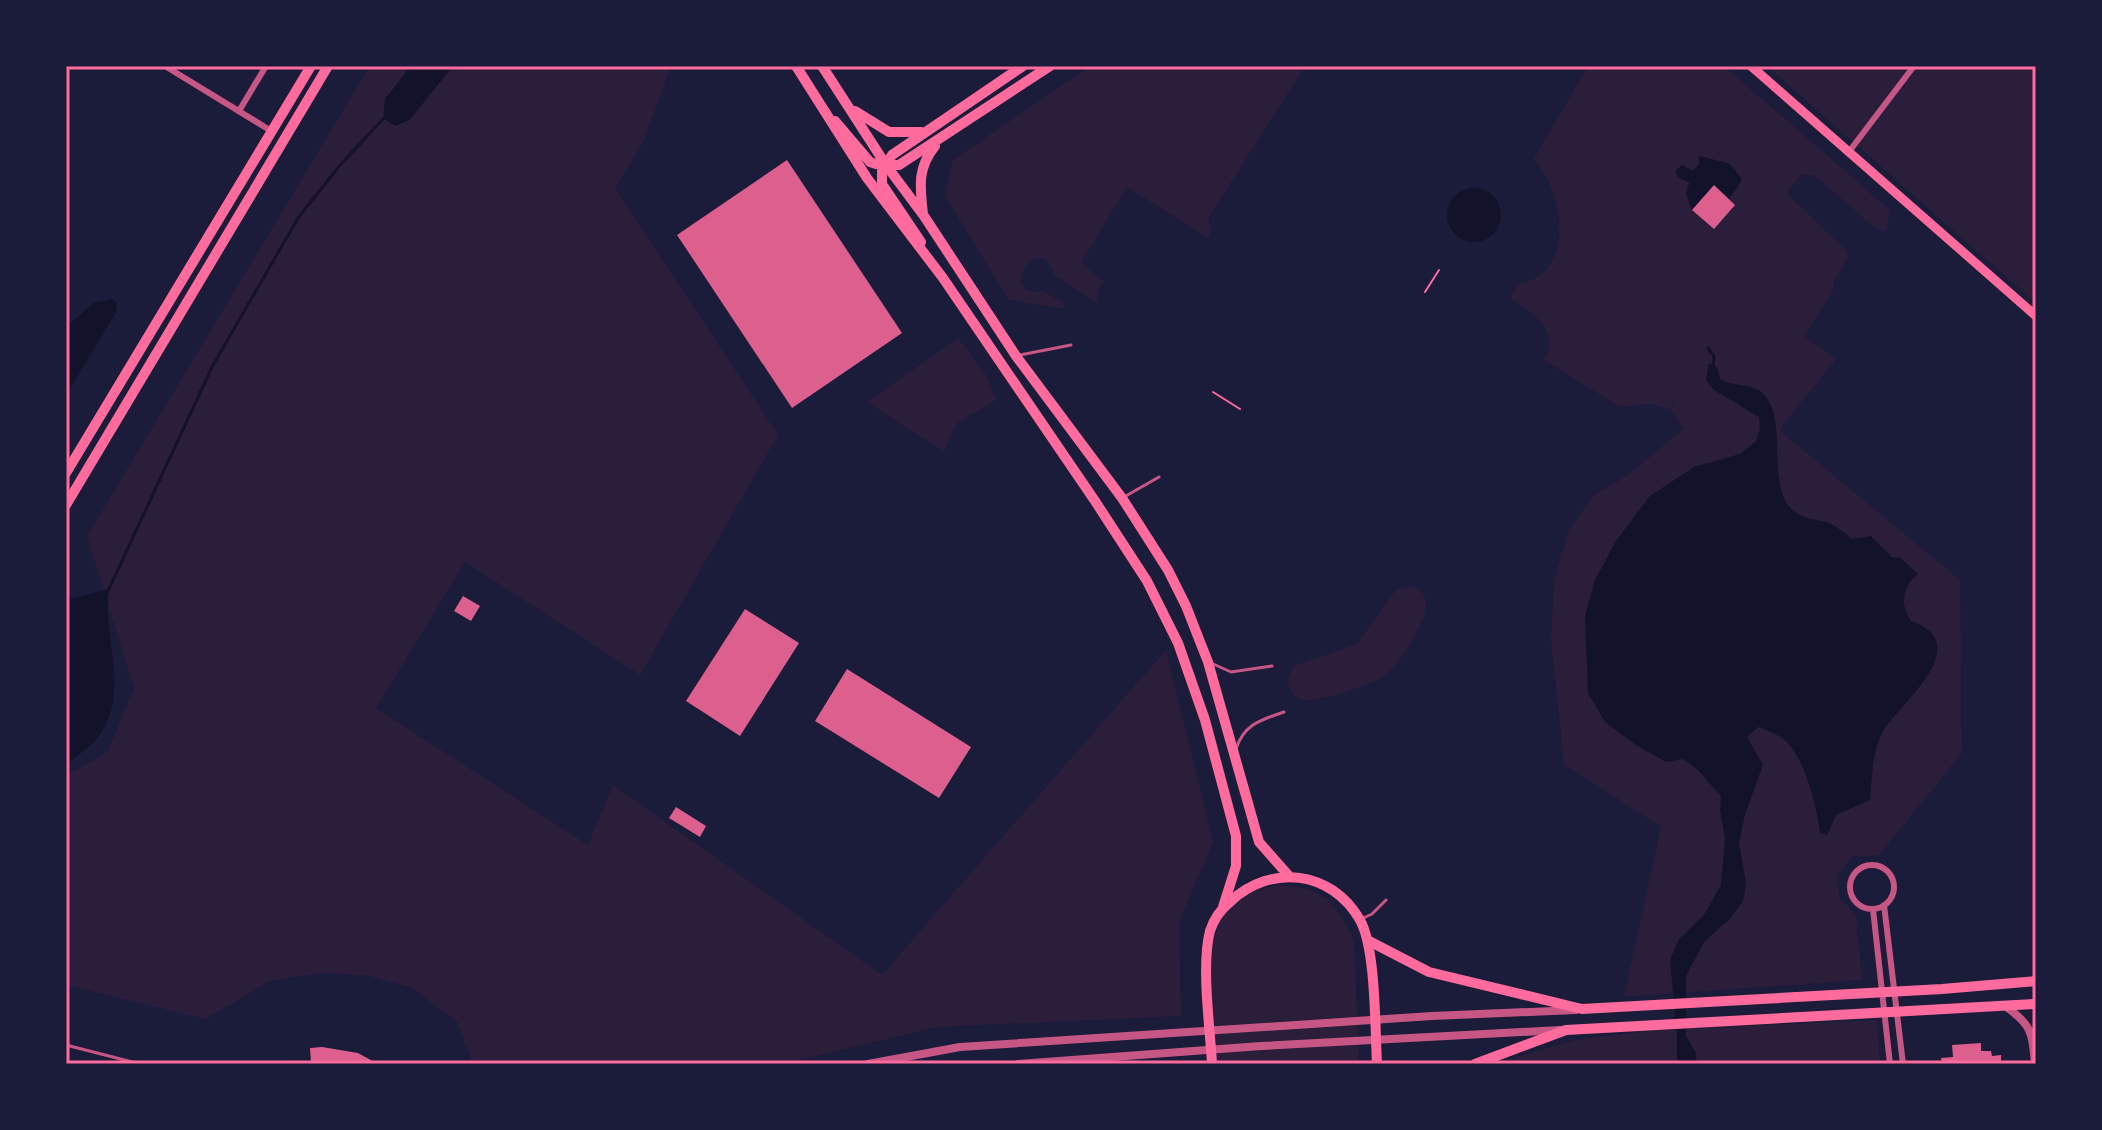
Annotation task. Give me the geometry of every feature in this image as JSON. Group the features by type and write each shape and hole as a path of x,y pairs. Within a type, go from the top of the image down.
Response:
{"main road":[{"path":"66,473 311,66"},
{"path":"66,505 328,66"},
{"path":"796,66 867,178 943,278"},
{"path":"822,66 1016,356 1122,498 1168,570 1208,662 1259,842 1289,876"},
{"path":"1023,66 892,155 881,176 882,184 1147,581 1178,643 1205,720 1236,836 1236,866 1223,907"},
{"path":"828,114 847,133 862,155 876,164 899,165 1050,66"},
{"path":"1751,66 2036,316"},
{"path":"852,109 889,132 923,132"},
{"path":"924,216 920,175 927,156 942,138"},
{"path":"1212,1064 1207,951 1214,920 1223,907 1243,890 1260,881 1289,876 1327,887 1343,899 1360,919 1369,941 1377,1064"},
{"path":"1369,941 1429,972 1582,1009 2036,981"},
{"path":"1475,1064 1566,1030 2036,1004"}],"street":[{"path":"165,66 273,132"},
{"path":"239,111 266,66"},
{"path":"1848,153 1914,66"},
{"path":"1866,866 1881,867 1892,877 1893,893 1884,905 1873,909 1858,904 1851,890 1854,875 1866,866"},
{"path":"1884,905 1903,1064"},
{"path":"1873,909 1890,1064"},
{"path":"2005,1006 2026,1020 2032,1033 2035,1064"},
{"path":"868,1064 960,1047 1582,1009"},
{"path":"1018,1064 1566,1030"}],"lane":[{"path":"1016,356 1071,345"},
{"path":"1122,498 1159,477"},
{"path":"1208,662 1231,672 1272,666"},
{"path":"1235,751 1243,731 1256,722 1284,712"},
{"path":"1360,919 1372,914 1386,900"},
{"path":"66,1045 140,1064"}],"path":[{"path":"1425,292 1439,270"},
{"path":"1213,392 1240,409"}],"shaded area":[{"path":"370,66 411,66 404,73 410,120 453,66 671,66 643,142 615,188 778,435 640,675 465,562 376,708 588,845 613,785 882,975 1166,650 1213,842 1179,922 1181,1016 937,1027 783,1064 473,1064 457,1022 412,988 366,975 317,973 270,981 206,1019 66,985 66,776 108,751 134,688 87,536"},
{"path":"411,66 453,66 409,120 395,126 383,118 385,99"},
{"path":"1090,66 1305,66 1209,217 1211,230 1208,238 1127,187 1081,263 1104,281 1098,291 1097,303 1054,275 1048,262 1040,258 1032,260 1025,267 1021,276 1022,285 1029,290 1044,291 1063,303 1065,309 1009,300 945,196 953,160"},
{"path":"1588,66 1724,66 1890,210 1887,230 1879,231 1814,175 1802,174 1789,189 1789,196 1847,251 1847,260 1834,281 1833,291 1804,336 1836,359 1779,430 1960,580 1962,753 1879,855 1852,857 1837,876 1840,898 1856,915 1862,980 1624,997 1661,827 1564,764 1551,640 1554,581 1569,530 1594,495 1628,475 1683,429 1672,410 1673,399 1671,410 1650,404 1620,407 1544,360 1549,349 1547,331 1511,298 1517,284 1536,278 1549,266 1557,250 1558,211 1552,191 1534,159","holes":["1699,156 1730,164 1741,183 1729,199 1735,205 1714,229 1692,210 1686,193 1692,171 1699,164"]},
{"path":"1767,66 2036,66 2036,303"},
{"path":"1699,156 1730,164 1742,179 1729,199 1714,186 1692,210 1686,193 1690,183 1679,178 1675,171 1682,165 1693,171 1699,164"},
{"path":"1474,188 1493,196 1501,215 1493,234 1474,242 1455,234 1447,215 1455,196"},
{"path":"112,299 117,303 116,312 66,395 66,327 94,303"},
{"path":"958,338 986,375 996,400 957,423 944,452 867,402"},
{"path":"1709,363 1717,367 1720,379 1756,389 1769,402 1776,430 1779,478 1788,505 1796,513 1829,523 1852,539 1871,536 1892,557 1901,558 1918,574 1906,590 1905,609 1911,621 1929,631 1937,643 1930,672 1885,728 1877,744 1870,800 1836,815 1827,835 1820,833 1808,781 1790,745 1779,736 1758,727 1747,737 1763,765 1745,814 1739,843 1746,883 1743,901 1730,919 1704,942 1686,976 1686,1036 1696,1053 1697,1064 1677,1064 1670,960 1679,939 1704,915 1721,885 1725,839 1721,796 1698,770 1683,759 1666,762 1605,722 1588,693 1585,616 1595,580 1616,541 1650,496 1694,467 1740,454 1756,441 1760,429 1759,417 1714,390 1706,380"},
{"path":"1413,586 1424,596 1425,611 1408,648 1388,672 1366,685 1320,699 1304,700 1292,693 1288,680 1294,666 1357,644 1395,591"},
{"path":"109,589 113,701 99,736 66,765 66,600"},
{"path":"1277,885 1305,888 1327,898 1354,940 1359,1064 1215,1064 1210,977 1216,933 1224,915 1236,901"},
{"path":"1877,1020 1880,1064 1490,1064 1579,1039 1660,1030"}],"building":[{"path":"787,160 902,333 792,408 677,235"},
{"path":"1714,185 1735,205 1714,229 1692,210"},
{"path":"463,596 480,606 471,621 454,611"},
{"path":"745,609 799,643 740,736 686,701"},
{"path":"847,669 971,747 939,798 815,721"},
{"path":"676,807 706,826 700,837 669,818"},
{"path":"1981,1043 1981,1051 1991,1051 1992,1056 2001,1055 2001,1064 1942,1064 1941,1058 1953,1057 1952,1045"},
{"path":"310,1048 358,1053 378,1064 311,1063"}],"waterway":[{"path":"108,591 212,367 298,218 341,164 385,117"},
{"path":"1708,348 1714,356 1713,367"}]}
